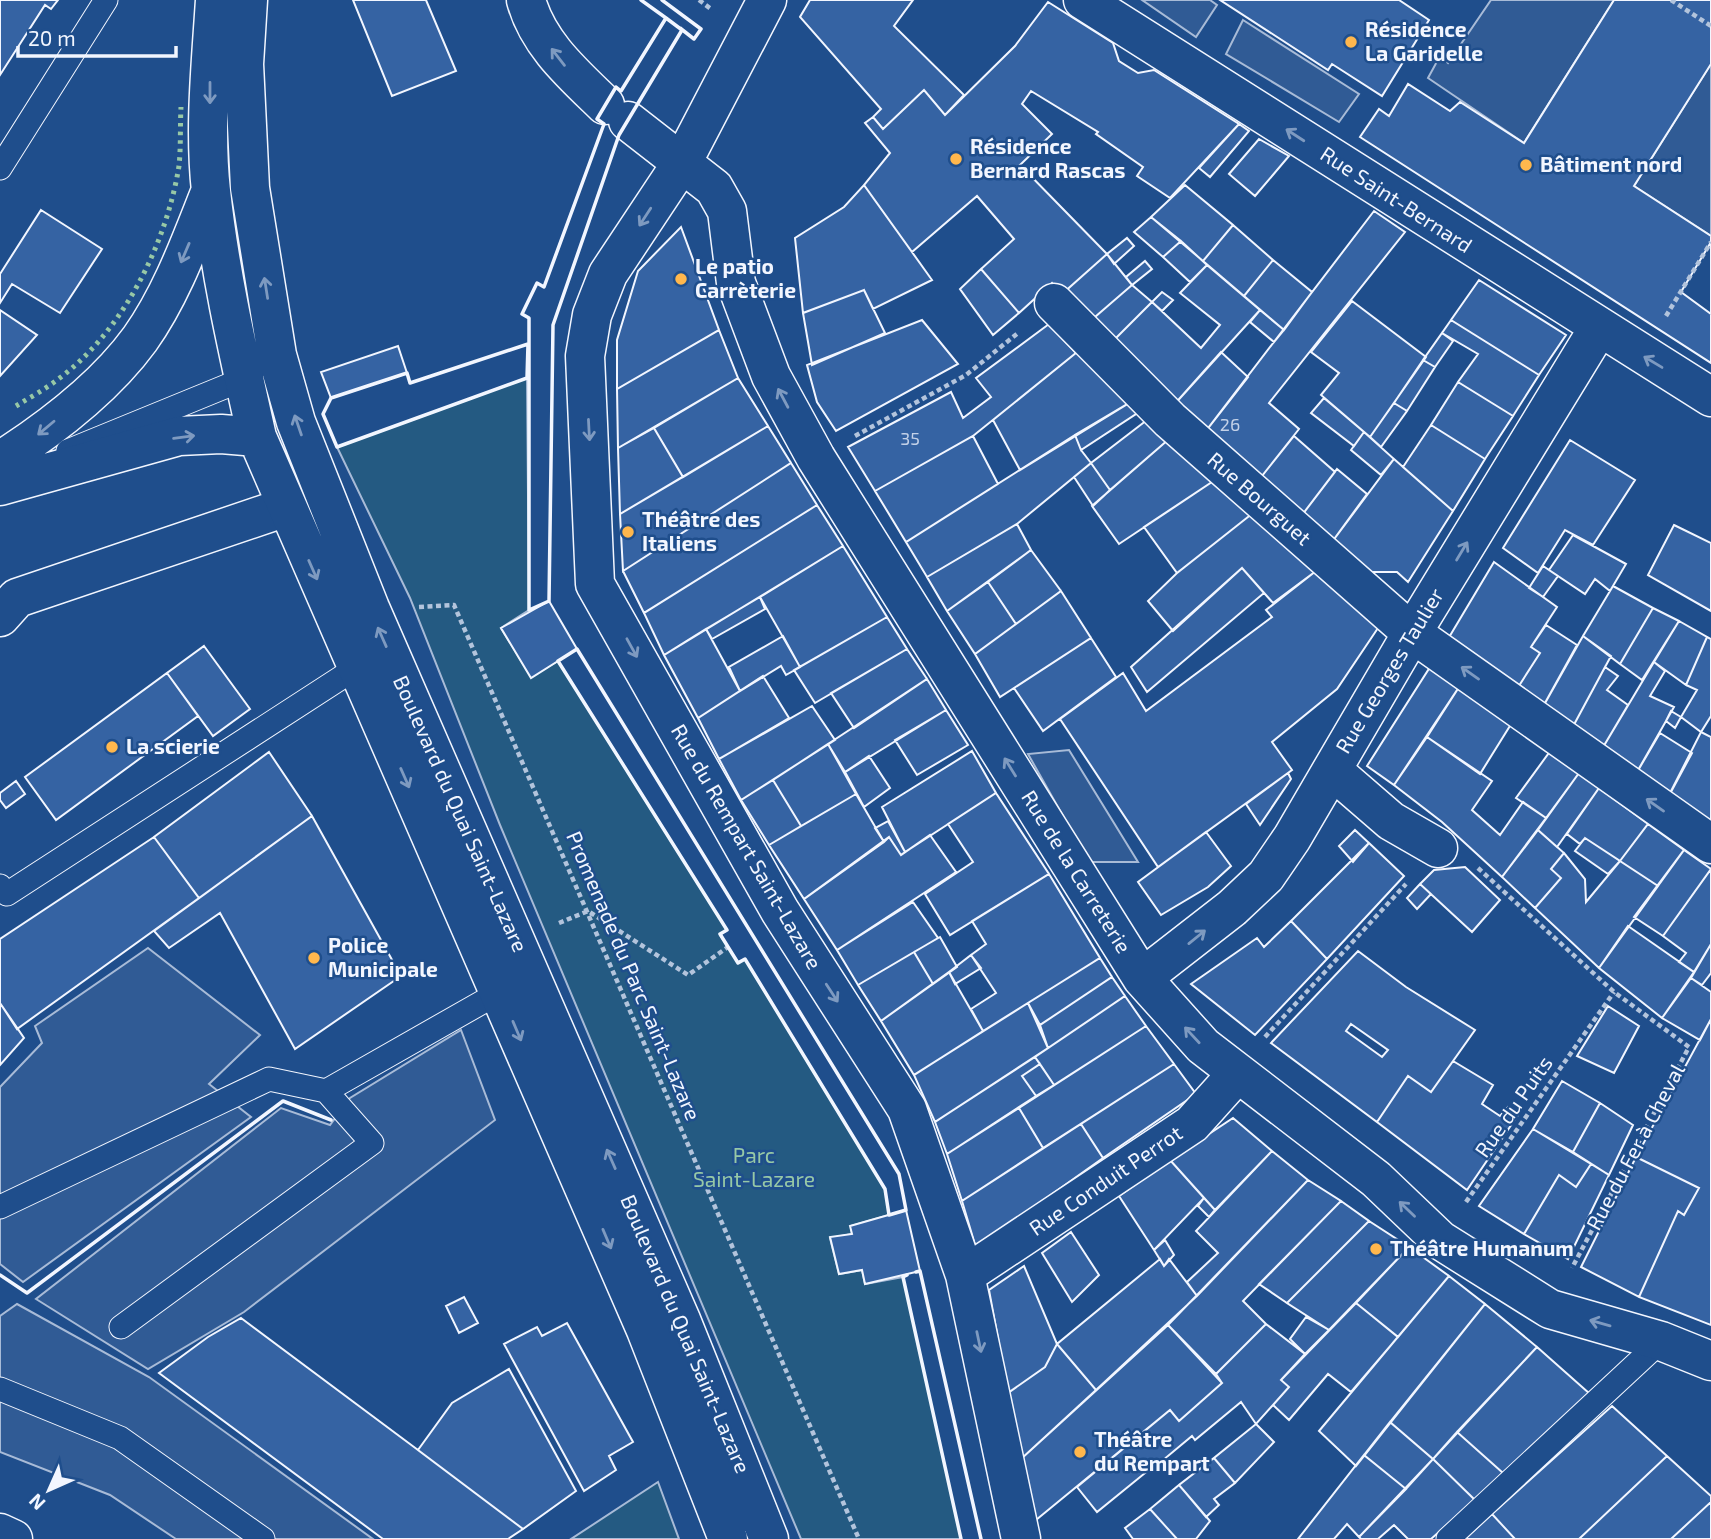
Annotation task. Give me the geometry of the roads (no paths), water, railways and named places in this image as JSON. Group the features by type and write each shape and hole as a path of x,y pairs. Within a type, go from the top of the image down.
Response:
{"street":[{"name":"Boulevard du Quai Saint-Lazare","path":"215,0 209,87 211,190 244,379 257,437 646,1330 729,1539"},
{"name":"Boulevard du Quai Saint-Lazare","path":"248,0 244,64 250,188 277,355 296,422 365,596 676,1307 769,1539"},
{"name":"Rue de la Carreterie","path":"526,0 532,22 563,64 616,113 683,161 714,188 727,211 736,283 771,376 816,458 1142,978 1203,1046 1236,1075 1376,1179 1440,1240 1550,1308 1661,1341 1711,1362"},
{"name":"Rue Saint-Bernard","path":"1083,0 1598,329 1711,397"},
{"name":"Rue du Rempart Saint-Lazare","path":"757,16 683,161 608,274 592,315 585,356 596,584 780,911 907,1109 965,1275 1021,1539"},
{"path":"0,461 30,441 106,377 140,339 164,299 211,190"},
{"name":"Rue Bourguet","path":"1054,303 1170,420 1412,633 1711,844"},
{"name":"Rue Georges Taulier","path":"1142,978 1233,908 1265,876 1292,838 1412,633 1598,329"},
{"path":"0,486 179,436 221,434 257,437"},
{"path":"0,617 18,598 286,507"},
{"path":"1332,769 1391,821 1438,848"},
{"name":"Rue Conduit Perrot","path":"965,1275 1192,1124 1236,1075"},
{"path":"0,1533 13,1539"}],"lane":[{"path":"0,168 106,0"},
{"path":"0,478 244,379 277,355"},
{"path":"0,886 7,894 356,668"},
{"path":"326,1091 500,992"},
{"path":"0,1207 269,1079 326,1091 372,1143 121,1327"},
{"path":"1448,1539 1661,1341"},
{"path":"0,1389 120,1438 263,1539"}],"place":[{"name":"Résidence La Garidelle","path":"1351,42"},
{"name":"Résidence Bernard Rascas","path":"956,159"},
{"name":"Bâtiment nord","path":"1526,165"},
{"name":"Le patio Carrèterie","path":"681,279"},
{"name":"Théâtre des Italiens","path":"628,532"},
{"name":"La scierie","path":"112,747"},
{"name":"Police Municipale","path":"314,958"},
{"name":"Théâtre Humanum","path":"1376,1249"},
{"name":"Théâtre du Rempart","path":"1080,1452"}],"park label":[{"name":"Parc Saint-Lazare","path":"754,1168"}]}
